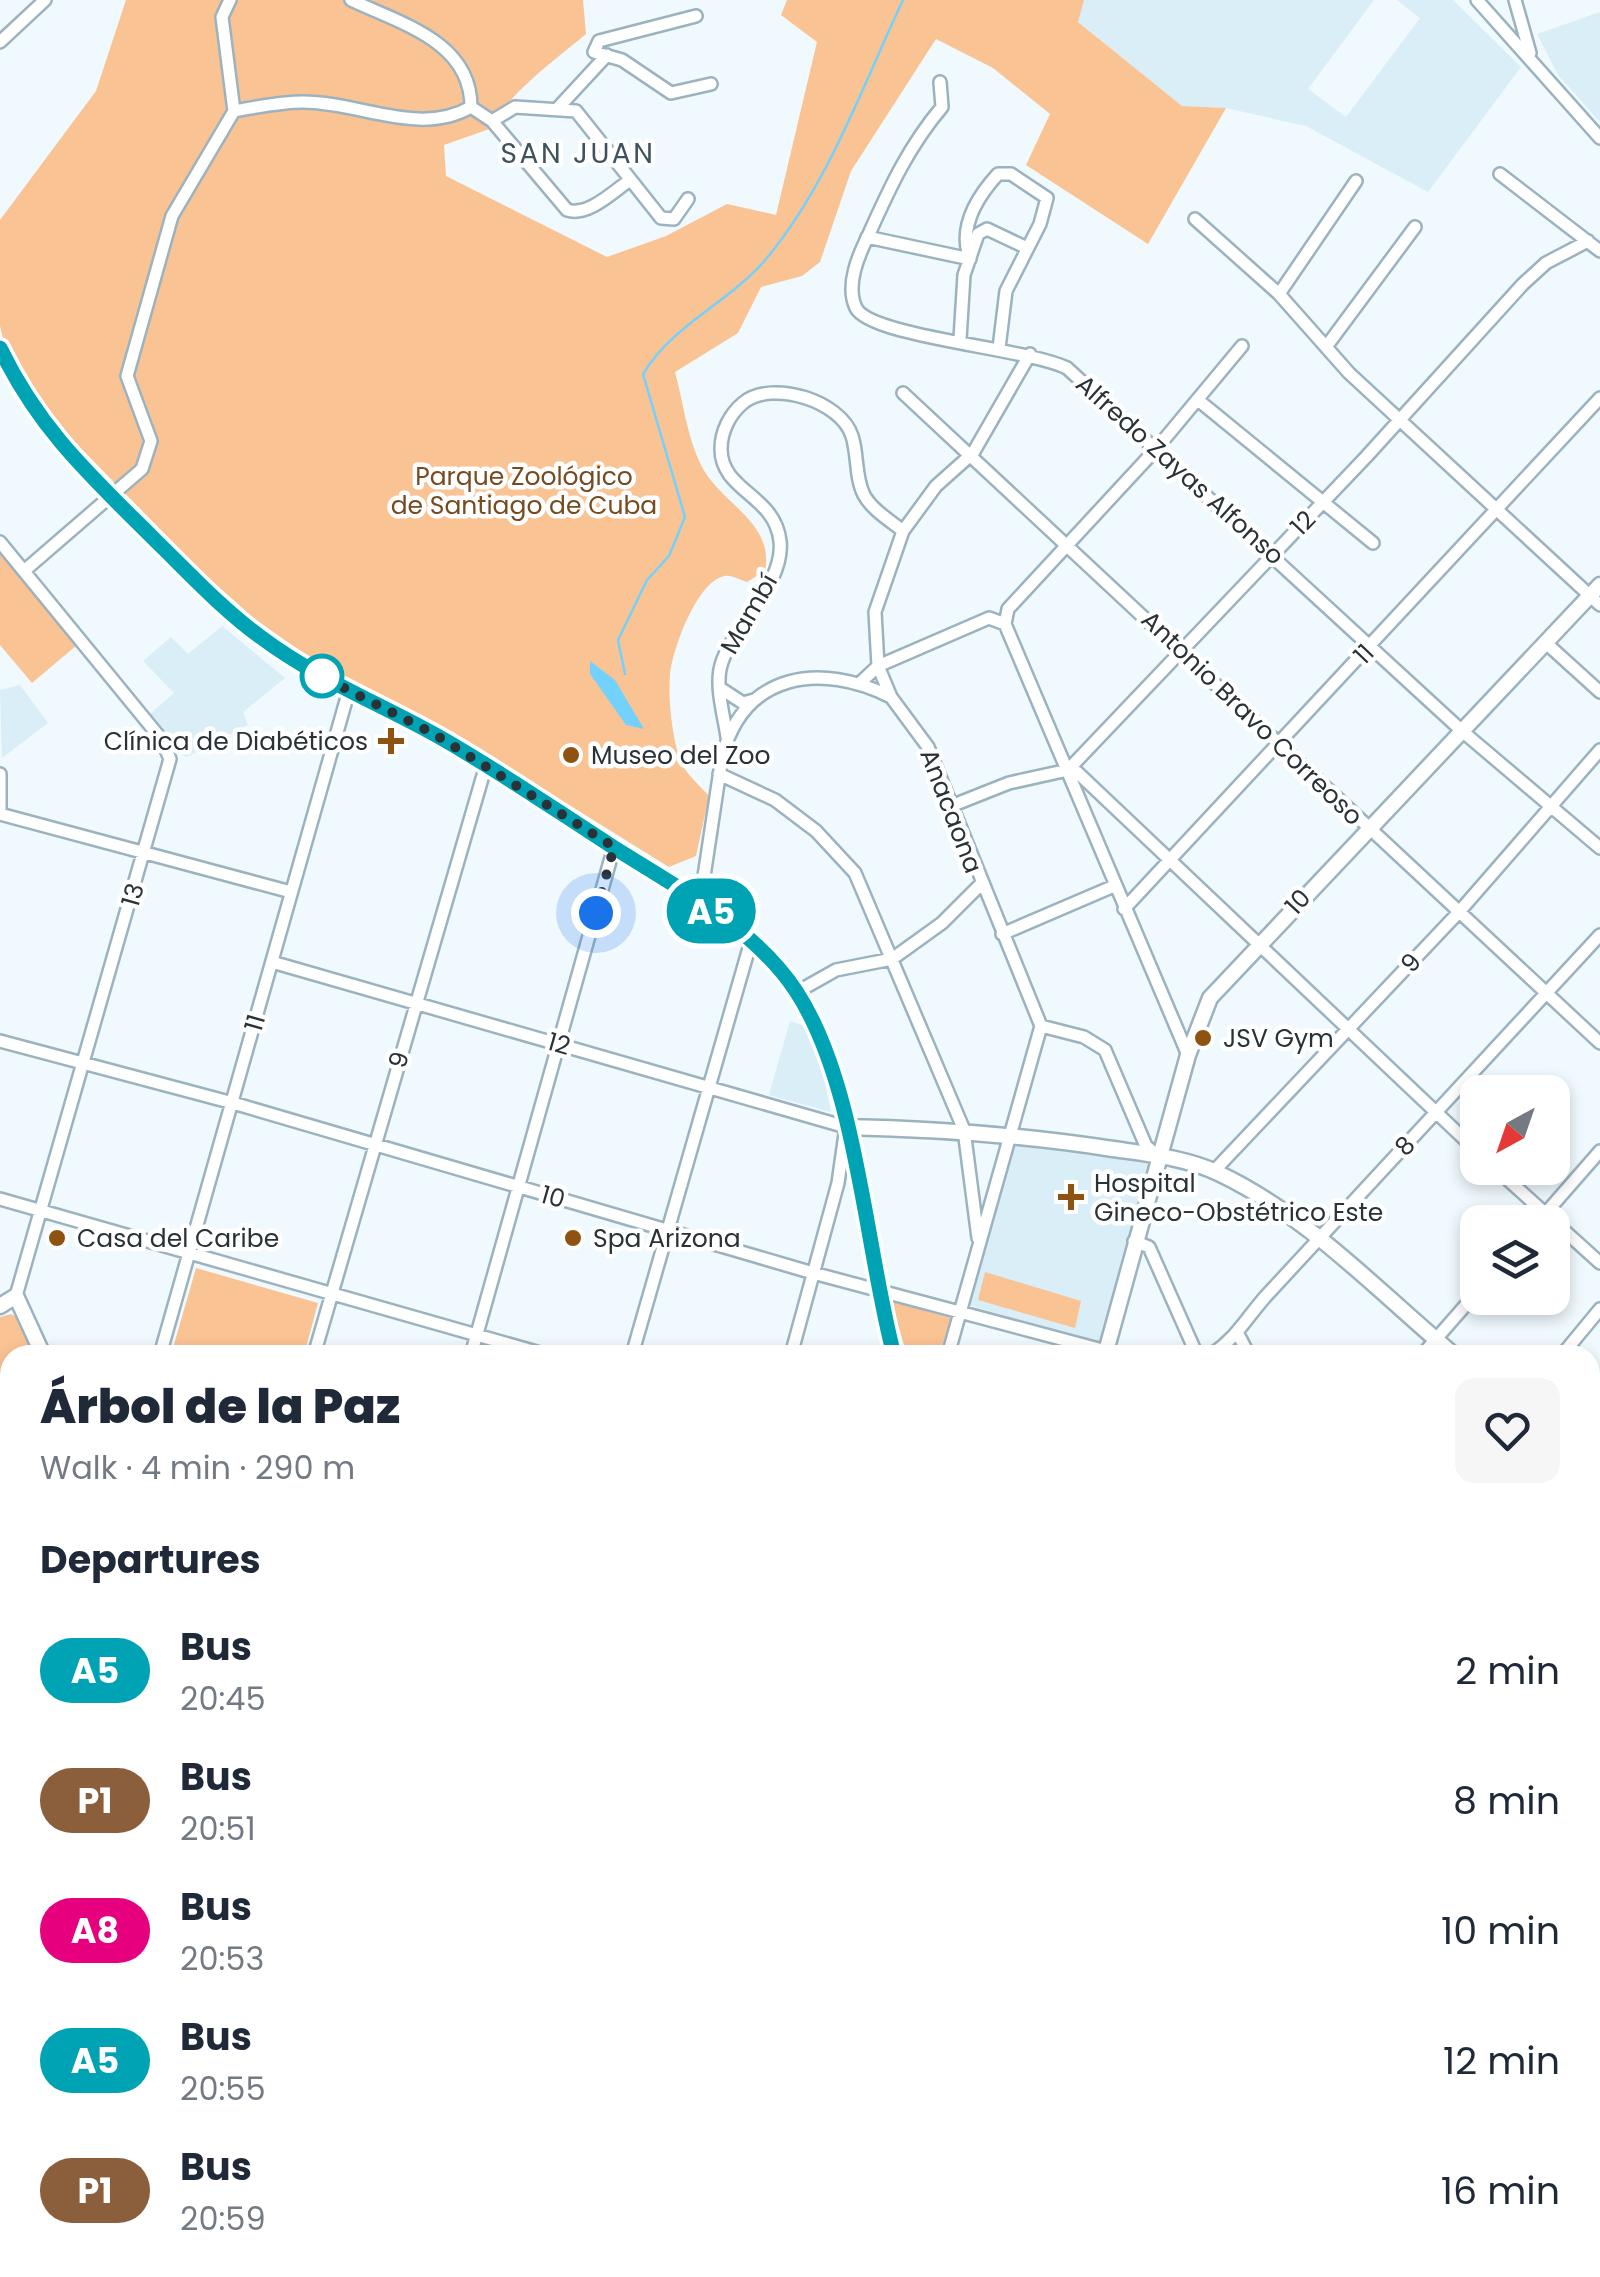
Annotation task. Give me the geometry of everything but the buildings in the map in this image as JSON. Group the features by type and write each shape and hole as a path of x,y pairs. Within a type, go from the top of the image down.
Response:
{"main road":[{"path":"0,350 31,409 110,496 262,638 486,765 700,902 751,941 797,992 826,1058 846,1127 877,1291 891,1345"},
{"name":"10","path":"1109,1345 1158,1156 1188,1055 1210,998 1368,828 1596,595"},
{"path":"846,1127 1013,1133 1158,1156 1214,1171 1264,1199 1318,1240 1442,1345"},
{"path":"0,1306 16,1296 38,1345"}],"street":[{"path":"0,42 45,0"},
{"path":"24,572 142,469 151,441 127,376 172,216 234,111 222,17 230,0"},
{"path":"351,0 444,47 470,78 471,107"},
{"path":"1478,0 1600,138"},
{"path":"1515,0 1531,57"},
{"path":"696,16 599,41 594,52 607,55 671,93 711,84"},
{"path":"556,109 607,55"},
{"name":"Alfredo Zayas Alfonso","path":"940,82 942,108 910,145 867,237 854,279 852,296 858,311 886,328 1030,354 1067,368 1462,731 1600,848"},
{"path":"234,111 306,102 430,121 451,118 471,107"},
{"path":"471,107 492,121 567,210 575,213 587,209 630,180"},
{"path":"492,121 515,107 576,111 668,221 674,219 688,199"},
{"path":"970,259 963,242 966,229 984,192 1002,172 1047,198 1048,207 1006,291 999,348"},
{"path":"1500,174 1600,251"},
{"path":"1279,294 1356,181"},
{"path":"1196,218 1279,294 1400,420 1596,595"},
{"path":"1326,347 1415,227"},
{"path":"960,339 960,300 978,234 987,229 1027,248"},
{"path":"867,237 970,259"},
{"name":"12","path":"1068,770 1324,502 1523,284 1546,263 1588,241"},
{"path":"1188,1055 1005,624 1008,609 1157,448 1242,346"},
{"name":"Anacaona","path":"1030,354 972,453 936,486 903,531 875,612 878,666 891,697 921,734 1041,1026"},
{"name":"Mambí","path":"727,737 720,664 778,562 781,542 768,506 737,484 722,460 723,435 736,409 762,392 777,390 793,392 845,421 852,434 864,494 903,531"},
{"name":"Antonio Bravo Correoso","path":"903,392 1600,1043"},
{"name":"11","path":"1124,909 1600,398"},
{"path":"1198,400 1372,542"},
{"name":"13","path":"0,542 162,740 170,759 16,1296"},
{"path":"861,682 878,666 989,618 1005,624"},
{"path":"1546,643 1600,692"},
{"path":"720,688 743,703 798,680 830,677 861,682 891,697"},
{"name":"11","path":"163,1345 349,690"},
{"path":"700,902 727,737 754,700"},
{"name":"9","path":"1214,1171 1459,912 1600,750"},
{"name":"9","path":"317,1345 486,765"},
{"path":"950,806 1010,783 1068,770 1077,772 1460,1135"},
{"path":"719,774 775,800 816,831 855,874 964,1130 978,1242"},
{"path":"1,778 0,813 291,892"},
{"path":"474,1345 614,847"},
{"path":"797,992 836,970 892,959 942,923 980,885"},
{"path":"1002,934 1114,886"},
{"name":"8","path":"1225,1345 1238,1336 1243,1322 1600,935"},
{"path":"635,1345 751,941"},
{"name":"12","path":"272,962 846,1127"},
{"path":"951,1345 1041,1026 1084,1036 1105,1050 1146,1146 1158,1156"},
{"name":"10","path":"0,1042 233,1102 813,1273 1077,1345"},
{"path":"793,1345 838,1183 846,1127"},
{"path":"1553,1205 1600,1151"},
{"path":"1511,1185 1530,1205"},
{"path":"0,1199 512,1345"},
{"path":"1134,1240 1149,1247 1193,1345"},
{"path":"1570,1240 1600,1263"},
{"path":"1570,1345 1600,1309"},
{"path":"1430,1345 1460,1311"},
{"path":"1238,1336 1243,1345"}],"shaded area":[{"path":"1084,0 1374,0 1308,89 1346,117 1420,18 1397,0 1453,0 1521,67 1428,192 1306,126 1226,108 1182,106 1077,21"},
{"path":"1600,12 1600,122 1558,75 1537,34"},
{"path":"222,626 285,678 243,712 248,725 187,757 174,752 149,715 174,693 143,661 171,637 188,654"},
{"path":"20,685 48,723 2,758 0,690"},
{"path":"790,1021 805,1026 820,1060 831,1112 769,1095"},
{"name":"Hospital Gineco-Obstétrico Este","path":"1017,1138 1156,1150 1101,1345 969,1305"}],"green space":[{"name":"Parque Zoológico de Santiago de Cuba","path":"126,0 583,0 586,34 520,90 495,127 444,145 446,176 607,257 666,236 727,204 776,215 817,42 781,15 787,0 1084,0 1078,22 1182,106 1226,108 1148,244 1026,165 1050,114 993,68 936,39 851,171 820,262 802,276 761,287 738,333 675,372 700,463 719,490 754,525 766,554 765,571 747,582 725,576 705,590 688,618 676,650 670,685 675,740 682,765 709,796 696,856 669,867 487,754 330,672 255,619 205,575 61,428 32,393 4,343 0,326 0,220 96,91"},
{"path":"0,553 77,645 32,683 0,645"},
{"path":"196,1268 318,1303 307,1345 174,1345"},
{"path":"985,1272 1081,1301 1075,1328 978,1300"},
{"path":"891,1301 951,1318 942,1345 904,1345"},
{"path":"11,1314 18,1318 30,1345 0,1345 0,1317"}],"water":[{"path":"590,661 615,680 644,729 626,725 590,674"}],"waterway":[{"path":"625,674 618,640 647,580 669,556 685,517 643,374 670,341 752,274 788,230 826,167 903,0"}],"bus line":[{"name":"A5","path":"0,348 31,409 57,441 212,596 262,638 317,674 486,765 700,902 777,966 797,992 826,1058 846,1127 877,1291 891,1345"}],"place":[{"name":"Clínica de Diabéticos","path":"391,741"},
{"name":"Museo del Zoo","path":"571,755"},
{"name":"JSV Gym","path":"1203,1038"},
{"name":"Hospital Gineco-Obstétrico Este","path":"1071,1197"},
{"name":"Casa del Caribe","path":"57,1238"},
{"name":"Spa Arizona","path":"573,1238"}],"district":[{"name":"SAN JUAN","path":"578,153"}],"route":[{"path":"322,676 317,674 434,734 614,847 596,913"}]}
